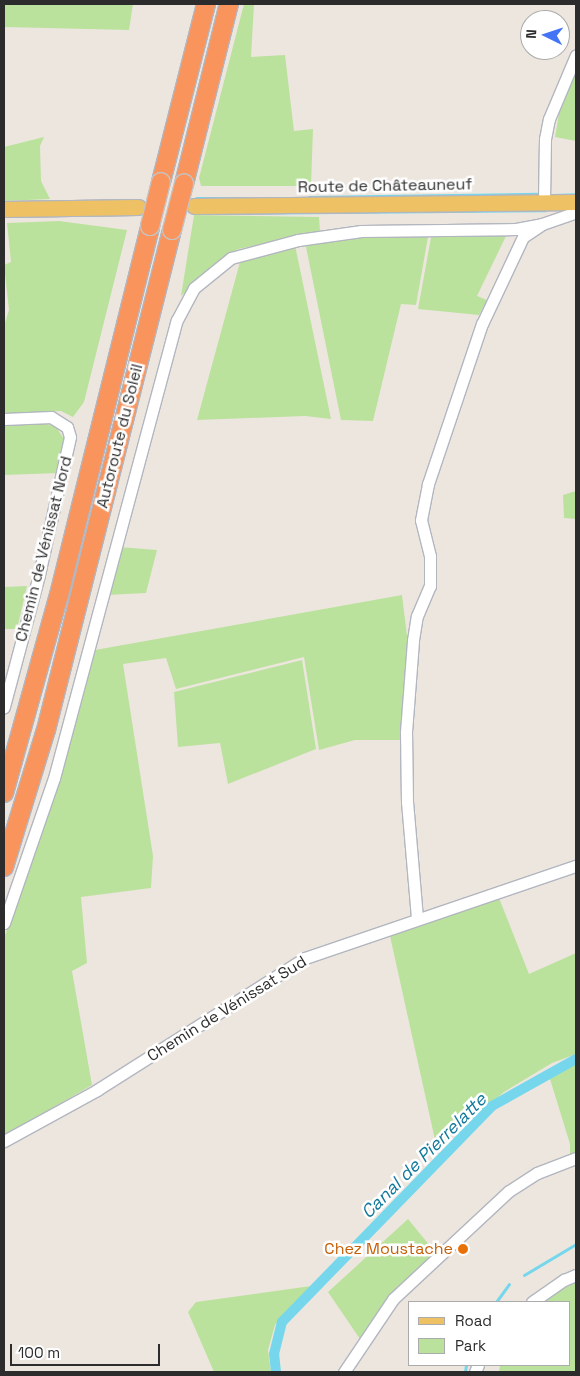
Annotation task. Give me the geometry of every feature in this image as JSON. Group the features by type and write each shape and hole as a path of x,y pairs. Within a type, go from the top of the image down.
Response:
{"highway":[{"name":"Autoroute du Soleil","path":"4,793 59,595 206,4"},
{"name":"Autoroute du Soleil","path":"4,867 48,721 229,4"}],"main road":[{"name":"Route de Châteauneuf","path":"194,206 576,202"},
{"path":"4,209 138,207"}],"street":[{"path":"544,202 546,139 550,119 576,55"},
{"path":"4,923 54,778 176,320 194,288 231,258 298,240 361,231 516,229 542,224 576,212"},
{"path":"417,918 407,802 406,732 416,624 430,586 430,556 421,520 428,484 449,414 482,324 523,237 542,224"},
{"name":"Chemin de Vénissat Nord","path":"4,419 51,416 67,427 70,437 48,537 4,707"},
{"name":"Chemin de Vénissat Sud","path":"4,1141 97,1090 305,958 417,918 576,866"},
{"path":"344,1372 393,1299 508,1190 537,1172 576,1158"},
{"path":"533,1301 564,1280 576,1275"}],"green space":[{"path":"4,4 133,4 129,30 4,27"},
{"path":"244,4 254,4 251,57 285,55 294,131 313,129 311,186 201,186 199,178"},
{"path":"576,69 576,141 555,137 561,103"},
{"path":"44,137 40,146 41,181 50,199 4,201 4,147"},
{"path":"194,215 319,217 320,231 239,249 227,254 181,296"},
{"path":"59,221 127,230 84,402 73,417 61,411 4,414 4,326 9,310 4,265 11,262 7,223"},
{"path":"432,232 507,234 477,296 487,300 479,315 418,309"},
{"path":"363,237 428,237 416,305 401,304 373,421 341,420 305,242"},
{"path":"295,245 331,419 305,416 197,420 240,262"},
{"path":"44,423 56,427 64,439 59,473 4,475 4,424"},
{"path":"576,491 576,519 564,518 563,495"},
{"path":"119,547 157,550 146,593 107,595"},
{"path":"27,586 17,629 4,629 4,587"},
{"path":"402,595 410,660 402,740 355,740 319,750 304,657 176,689 166,658 123,664 153,856 151,888 81,897 87,963 72,971 92,1085 4,1136 4,938 40,837 95,650"},
{"path":"302,660 316,749 228,784 220,743 178,747 174,692"},
{"path":"499,898 529,974 576,953 576,1054 552,1063 504,1092 437,1149 390,936"},
{"path":"576,1063 576,1154 570,1155 570,1144 550,1079"},
{"path":"408,1219 435,1252 392,1295 360,1339 328,1292"},
{"path":"576,1282 576,1372 499,1372 500,1366 570,1366 570,1301 540,1301"},
{"path":"311,1286 275,1325 268,1350 271,1372 214,1372 188,1312 196,1302"}],"waterway":[{"path":"309,197 538,194"},
{"path":"552,195 576,194"},
{"path":"196,198 245,198"},
{"path":"223,213 545,210"},
{"name":"Canal de Pierrelatte","path":"276,1372 274,1354 282,1322 492,1106 576,1059"},
{"path":"524,1275 576,1244"},
{"path":"497,1301 509,1284"},
{"path":"465,1372 466,1366"}],"place":[{"name":"Chez Moustache","path":"463,1249"}]}
